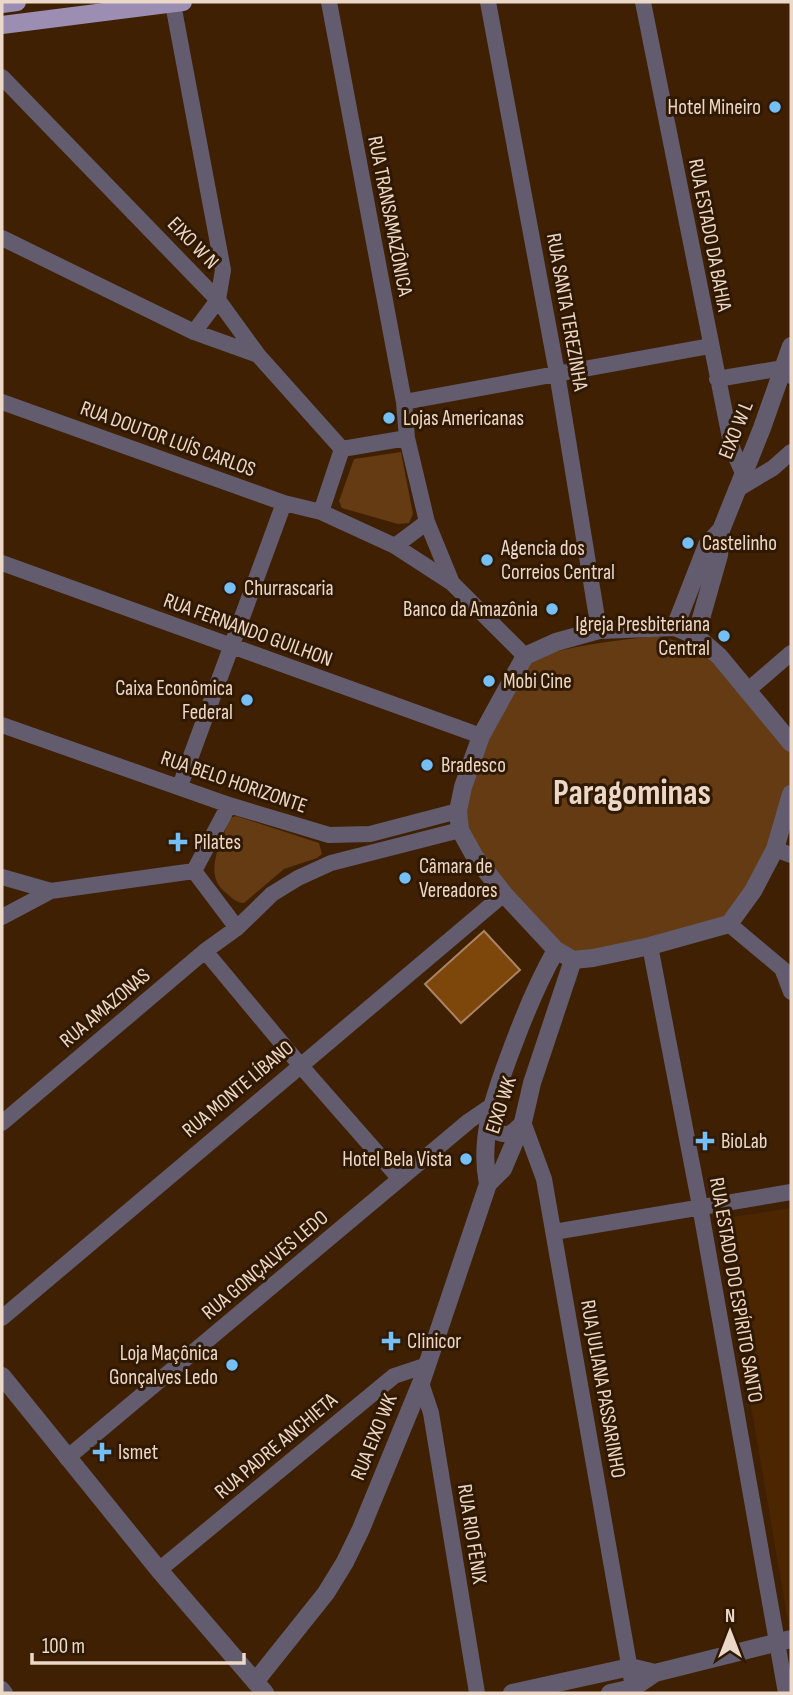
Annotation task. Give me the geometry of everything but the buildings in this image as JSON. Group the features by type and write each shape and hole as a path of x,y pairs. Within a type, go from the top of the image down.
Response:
{"main road":[{"path":"2,4 18,2"},
{"path":"2,25 178,3"}],"street":[{"name":"RUA TRANSAMAZÔNICA","path":"329,2 404,401 407,438 427,522 452,583"},
{"name":"RUA SANTA TEREZINHA","path":"488,2 557,373 599,630"},
{"name":"RUA ESTADO DA BAHIA","path":"643,2 739,481"},
{"path":"178,3 223,270 218,300 194,332"},
{"name":"EIXO W N","path":"2,77 218,300 258,355 342,449"},
{"path":"2,238 194,332 258,355"},
{"path":"404,401 710,346"},
{"name":"EIXO W L","path":"696,636 719,555 721,530 739,481 787,372 791,346"},
{"path":"717,379 787,372"},
{"name":"RUA DOUTOR LUÍS CARLOS","path":"2,402 284,503 321,512 395,546 452,583"},
{"path":"321,512 342,449 407,438"},
{"path":"739,481 773,468 791,452"},
{"path":"180,786 284,503"},
{"path":"395,546 427,522"},
{"name":"EIXO W L","path":"675,627 707,545 721,530"},
{"name":"RUA FERNANDO GUILHON","path":"2,563 481,736"},
{"path":"452,583 525,656"},
{"path":"791,743 719,656 696,636 675,627 599,630 555,642 525,656 481,736 457,811 460,830 475,857 504,894 555,950 573,960 650,946 729,925 783,852 791,794"},
{"path":"747,690 791,653"},
{"name":"RUA BELO HORIZONTE","path":"2,725 229,805 329,835 370,834 457,811"},
{"path":"194,871 229,805"},
{"name":"RUA AMAZONAS","path":"2,1123 205,950 237,928 272,894 331,863 460,830"},
{"path":"329,835 333,848 331,863"},
{"path":"2,916 51,891 194,871"},
{"path":"194,871 237,928"},
{"path":"2,877 51,891"},
{"name":"RUA MONTE LÍBANO","path":"2,1318 504,894"},
{"path":"729,925 787,974 791,992"},
{"name":"RUA ESTADO DO ESPÍRITO SANTO","path":"650,946 784,1641 786,1693"},
{"path":"205,950 300,1065 400,1179"},
{"path":"523,1122 513,1132 505,1135 499,1133 494,1127 491,1106 535,989 555,950"},
{"name":"EIXO WK","path":"488,1184 503,1169 523,1122 532,1083 573,960"},
{"name":"EIXO WK","path":"488,1184 484,1166 491,1106"},
{"name":"RUA GONÇALVES LEDO","path":"67,1458 469,1121 491,1106"},
{"name":"RUA JULIANA PASSARINHO","path":"523,1122 544,1179 633,1690"},
{"name":"RUA EIXO WK","path":"261,1690 345,1562 421,1383 488,1184"},
{"path":"554,1232 791,1192"},
{"name":"RUA PADRE ANCHIETA","path":"159,1570 394,1376 427,1365"},
{"path":"2,1376 159,1570 261,1690"},
{"name":"RUA RIO FÊNIX","path":"421,1383 431,1413 477,1693"},
{"path":"610,1693 633,1690 655,1673 784,1641"},
{"path":"512,1693 630,1667 655,1673"}],"shaded area":[{"path":"401,452 413,514 409,523 398,524 342,508 339,501 354,459"},
{"path":"657,636 701,647 744,693 791,752 791,790 773,849 728,923 566,957 462,830 465,788 526,661 574,647"},
{"path":"236,816 319,843 322,854 284,869 244,903 239,902 218,884 214,866 230,818"},
{"path":"791,1208 791,1627 789,1628 719,1219"}],"place":[{"name":"Hotel Mineiro","path":"775,107"},
{"name":"Lojas Americanas","path":"389,418"},
{"name":"Castelinho","path":"688,543"},
{"name":"Agencia dos Correios Central","path":"487,560"},
{"name":"Churrascaria","path":"230,588"},
{"name":"Banco da Amazônia","path":"552,609"},
{"name":"Igreja Presbiteriana Central","path":"724,636"},
{"name":"Mobi Cine","path":"489,681"},
{"name":"Caixa Econômica Federal","path":"247,700"},
{"name":"Bradesco","path":"427,765"},
{"name":"Pilates","path":"178,842"},
{"name":"Câmara de Vereadores","path":"405,878"},
{"name":"BioLab","path":"705,1141"},
{"name":"Hotel Bela Vista","path":"466,1159"},
{"name":"Clinicor","path":"391,1341"},
{"name":"Loja Maçônica Gonçalves Ledo","path":"232,1365"},
{"name":"Ismet","path":"102,1452"}],"district":[{"name":"Paragominas","path":"632,793"}]}
